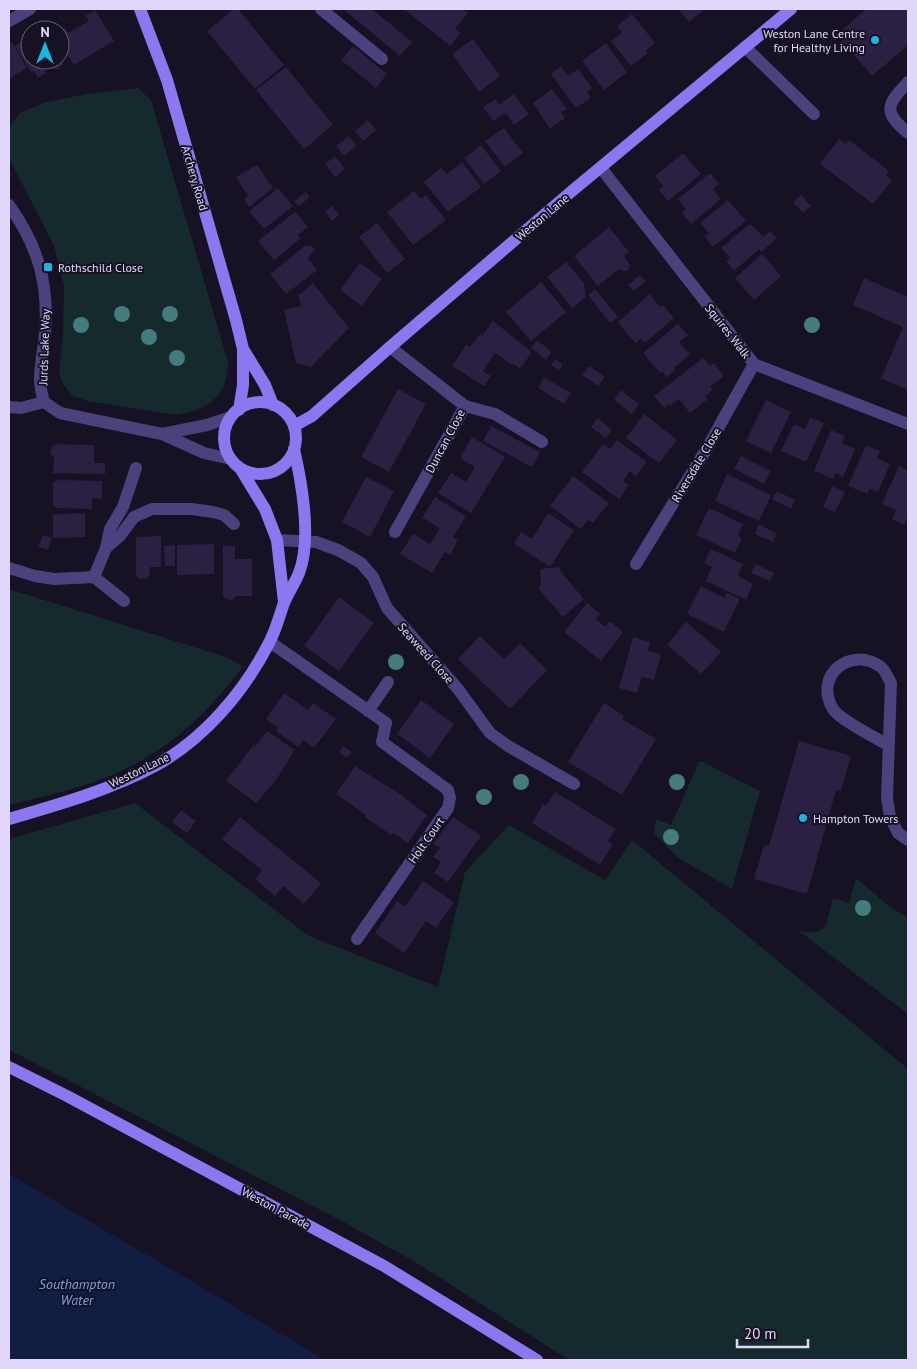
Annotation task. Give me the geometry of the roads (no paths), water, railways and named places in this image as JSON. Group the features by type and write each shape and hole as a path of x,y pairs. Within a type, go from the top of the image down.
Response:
{"street":[{"path":"9,21 30,9"},
{"name":"Archery Road","path":"140,9 167,80 243,350 243,384 235,413"},
{"path":"321,9 382,59"},
{"name":"Weston Lane","path":"294,426 312,416 390,347 791,9"},
{"path":"745,47 814,114"},
{"path":"908,82 892,99 891,110 894,121 908,133"},
{"name":"Squires Walk","path":"601,168 754,364 908,424"},
{"name":"Jurds Lake Way","path":"9,205 36,249 44,285 45,331 40,380 44,402 60,413 162,434 204,453 236,464"},
{"name":"Duncan Close","path":"390,347 465,406 395,532"},
{"name":"Archery Road","path":"243,350 265,385 273,405"},
{"name":"Riversdale Close","path":"636,564 707,448 754,364"},
{"path":"9,407 22,408 44,402"},
{"path":"256,403 273,405 286,414 294,426 296,434 294,449 290,459 283,466 272,472 262,474 250,473 236,464 226,449 224,437 228,423 235,413 248,405 256,403"},
{"path":"465,406 495,414 542,442"},
{"name":"Jurds Lake Way","path":"162,434 188,430 235,413"},
{"name":"Weston Lane","path":"9,819 60,804 154,766 178,751 211,724 238,693 270,642 284,602 299,572 304,541 302,483 294,449"},
{"name":"Weston Lane","path":"236,464 265,509 277,540 284,602"},
{"path":"94,577 106,548 110,529 123,507 136,468"},
{"path":"106,548 120,536 134,517 152,509 192,509 213,512 224,515 234,524"},
{"name":"Seaweed Close","path":"277,540 316,542 338,550 361,563 373,578 387,608 458,689 490,732 508,746 574,784"},
{"path":"9,568 54,580 94,577 124,601"},
{"name":"Holt Court","path":"270,642 386,723 382,742 448,790 450,798 448,808 357,939"},
{"path":"888,745 834,710 827,692 828,685 832,672 847,660 867,660 882,668 891,683 887,798 890,817 898,833 908,840"},
{"path":"368,711 388,682"},
{"name":"Weston Parade","path":"9,1067 67,1096 384,1266 537,1360"}],"water":[{"name":"Southampton Water","path":"9,1174 302,1346 324,1360 9,1360"}],"place":[{"name":"Weston Lane Centre for Healthy Living","path":"875,40"},
{"name":"Rothschild Close","path":"48,267"},
{"name":"Hampton Towers","path":"803,818"}]}
